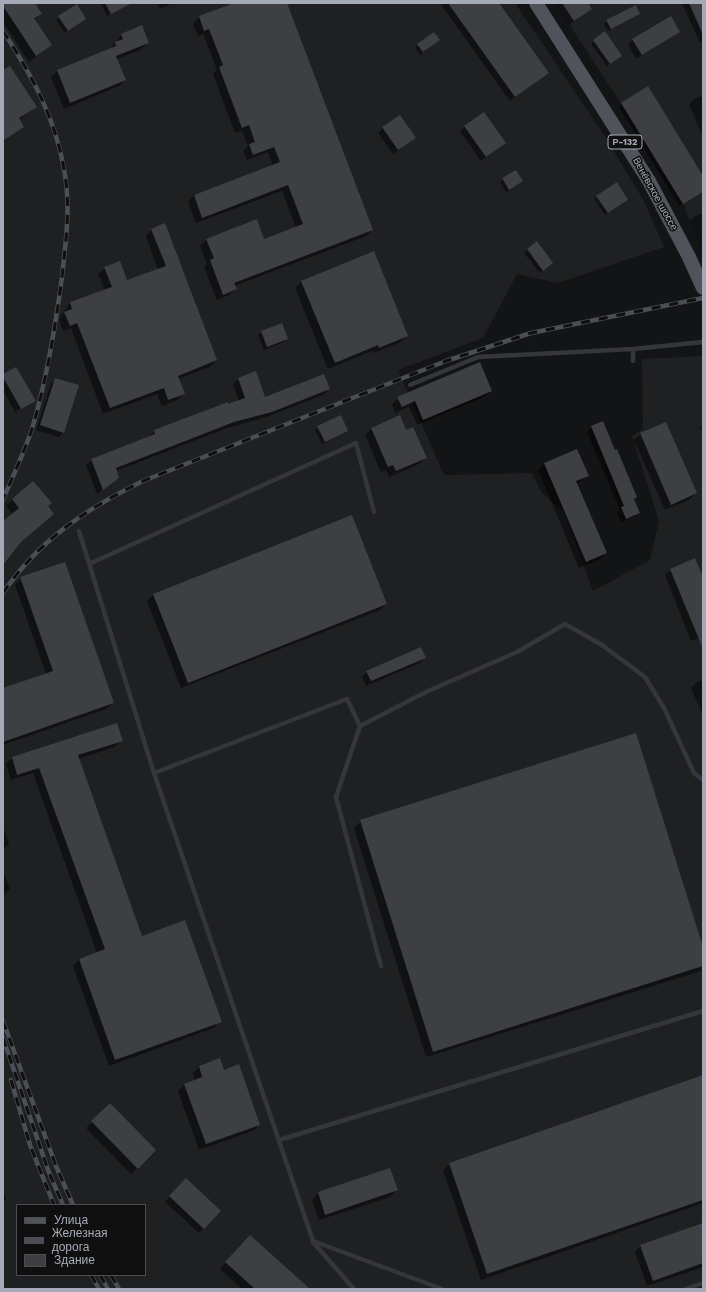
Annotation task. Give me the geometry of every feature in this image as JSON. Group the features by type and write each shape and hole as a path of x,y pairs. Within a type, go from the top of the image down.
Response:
{"main road":[{"name":"Венёвское шоссе","path":"536,3 649,181 701,279"}],"lane":[{"path":"410,385 478,357 633,349 703,342"},
{"path":"633,349 633,361"},
{"path":"89,564 356,443 374,512"},
{"path":"79,531 154,773 313,1241 354,1289"},
{"path":"381,966 336,797 360,726 426,692 517,652 565,624 602,645 644,677 664,708 694,773 703,780"},
{"path":"154,773 347,699 360,726"},
{"path":"279,1140 703,1011"},
{"path":"313,1241 442,1289"},
{"path":"686,1289 703,1283"}],"shaded area":[{"path":"3,3 515,3 604,135 644,201 664,247 558,283 517,274 483,338 398,370 444,475 532,473 541,492 565,513 593,591 650,560 659,521 632,436 643,429 642,359 703,356 703,1289 3,1289"},
{"path":"555,3 703,3 703,254 677,188"}],"building":[{"path":"3,3 35,3 42,14 34,18 52,45 36,56 3,6"},
{"path":"105,3 132,3 111,14"},
{"path":"234,3 287,3 373,230 234,283 237,289 223,295 210,260 214,258 206,239 257,219 264,239 303,224 288,185 202,218 194,195 280,162 274,147 253,155 249,144 255,142 249,125 242,128 219,67 223,65 209,29 204,31 199,16"},
{"path":"448,3 499,3 549,73 515,97"},
{"path":"562,3 588,3 592,9 574,21"},
{"path":"689,3 703,3 703,35"},
{"path":"77,4 86,19 68,31 58,16"},
{"path":"636,5 640,14 611,29 606,20"},
{"path":"671,16 680,32 642,55 632,39"},
{"path":"142,25 149,43 116,56 126,80 70,103 57,70 116,46 115,42 123,39 121,34"},
{"path":"605,31 622,56 610,64 593,40"},
{"path":"434,32 440,40 423,52 417,44"},
{"path":"10,66 37,107 19,118 24,127 3,141 3,70"},
{"path":"648,86 703,176 703,192 683,204 621,103"},
{"path":"484,112 506,143 486,157 464,126"},
{"path":"400,115 416,138 398,150 382,127"},
{"path":"516,170 523,181 509,190 502,178"},
{"path":"617,182 628,200 608,213 596,196"},
{"path":"165,223 217,360 178,376 185,394 168,400 164,388 110,408 77,323 70,326 64,312 72,309 70,302 112,287 104,267 120,261 127,280 166,266 151,229"},
{"path":"537,241 553,263 543,271 527,249"},
{"path":"374,251 408,336 379,348 378,345 335,363 301,281"},
{"path":"282,323 288,339 267,347 261,331"},
{"path":"480,362 492,391 423,420 415,401 402,407 397,397"},
{"path":"16,367 36,401 21,409 3,377 3,374"},
{"path":"256,371 265,397 324,374 330,389 272,412 234,422 116,468 119,478 103,490 91,459 155,434 154,430 228,402 228,404 245,398 238,378"},
{"path":"55,378 79,385 64,433 40,425"},
{"path":"341,415 348,431 325,442 317,426"},
{"path":"400,415 406,430 413,427 427,458 396,471 393,465 388,467 371,428"},
{"path":"603,421 615,450 617,449 637,497 634,499 640,513 626,519 621,507 624,506 591,426"},
{"path":"666,422 697,493 671,505 640,433"},
{"path":"577,449 589,476 576,481 607,553 586,562 544,463"},
{"path":"33,481 52,503 48,506 54,514 21,542 3,565 3,521 19,508 12,499"},
{"path":"352,515 387,604 188,683 153,594"},
{"path":"695,558 703,577 703,649 670,569"},
{"path":"65,562 114,703 3,742 3,688 53,671 20,577"},
{"path":"421,647 426,658 371,681 366,671"},
{"path":"117,723 123,741 78,755 142,936 185,920 222,1022 115,1060 79,959 105,949 39,768 17,775 12,757"},
{"path":"636,733 703,947 703,966 433,1052 360,820"},
{"path":"220,1058 224,1070 239,1064 260,1125 206,1144 184,1084 202,1077 199,1066"},
{"path":"703,1075 703,1200 487,1274 449,1163"},
{"path":"110,1103 156,1150 138,1169 91,1121"},
{"path":"390,1168 398,1190 325,1215 318,1192"},
{"path":"186,1178 221,1211 204,1229 169,1196"},
{"path":"703,1223 703,1263 653,1281 640,1245"},
{"path":"250,1235 310,1289 255,1289 225,1262"}],"railway":[{"path":"3,31 23,63 41,97 55,132 64,169 67,197 66,236 62,277 46,373 32,429 3,499"},
{"path":"3,593 32,557 65,528 102,503 143,481 446,361 531,333 703,298"},
{"path":"3,1021 56,1166 73,1204"},
{"path":"3,1038 48,1170 63,1204"},
{"path":"11,1080 30,1145 54,1204"},
{"path":"92,1276 99,1289"},
{"path":"101,1276 108,1289"},
{"path":"112,1276 119,1289"}]}
